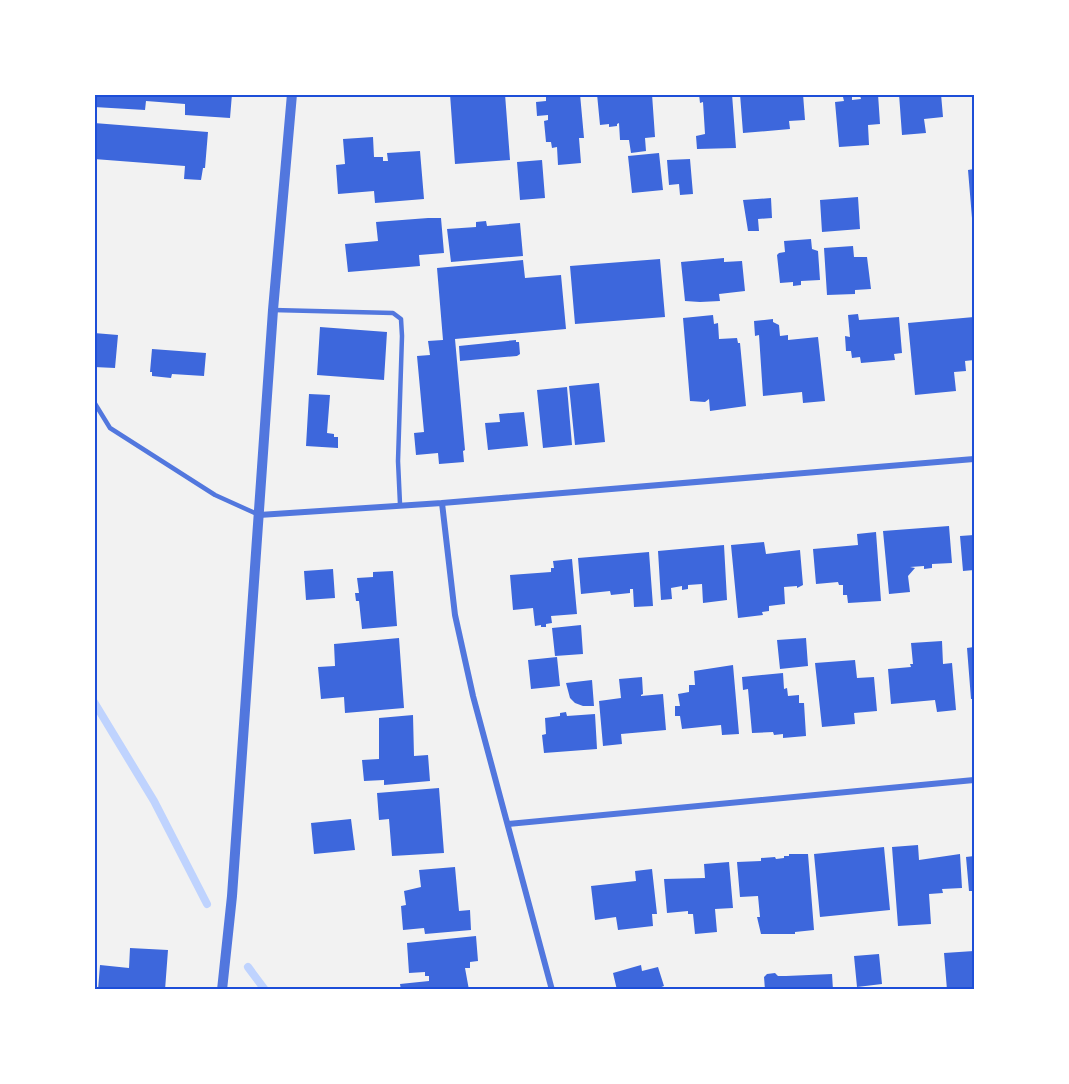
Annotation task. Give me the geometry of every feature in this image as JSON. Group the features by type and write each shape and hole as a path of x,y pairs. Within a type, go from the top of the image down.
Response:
{"street":[{"path":"222,985 232,896 273,310 292,94"},
{"path":"259,515 442,503 975,459"},
{"path":"442,503 455,615 473,696 552,990"},
{"path":"508,824 975,780"}],"lane":[{"path":"273,310 393,313 401,319 398,461 400,504"},
{"path":"94,402 110,428 215,495 259,515"}],"building":[{"path":"94,94 232,94 230,118 185,115 185,104 146,101 145,110 94,107"},
{"path":"450,94 505,94 510,160 455,164"},
{"path":"580,94 584,138 579,138 581,163 558,165 557,147 552,148 551,142 546,142 544,121 548,120 548,115 537,116 536,102 546,101 546,95"},
{"path":"597,94 652,94 655,137 645,138 646,151 631,153 629,140 620,140 619,123 617,126 609,127 609,124 600,125"},
{"path":"699,94 732,94 736,148 697,149 696,136 705,134 703,102 700,103"},
{"path":"740,94 803,94 805,120 789,121 790,129 743,133"},
{"path":"878,94 880,124 868,125 869,145 839,147 835,102 844,101 843,97 852,96 852,100 861,99 860,95"},
{"path":"899,94 941,94 943,117 924,119 926,133 902,135"},
{"path":"94,123 208,132 205,168 203,168 201,180 184,179 185,166 94,159"},
{"path":"373,137 374,157 383,157 383,161 388,161 387,153 420,151 424,199 375,203 374,191 338,194 336,165 345,164 343,139"},
{"path":"659,153 663,190 632,193 628,156"},
{"path":"690,159 693,194 680,195 679,184 669,185 667,160"},
{"path":"542,160 545,198 520,200 517,162"},
{"path":"974,169 974,218 972,218 968,170"},
{"path":"858,197 860,229 822,232 820,200"},
{"path":"771,198 772,218 758,219 759,231 748,231 743,200"},
{"path":"441,218 444,253 419,255 420,266 348,272 345,244 378,241 376,222"},
{"path":"486,221 487,226 520,223 523,256 451,262 447,229 476,227 476,222"},
{"path":"811,239 812,249 818,251 820,280 801,281 801,285 793,286 793,282 780,283 777,255 785,252 784,241"},
{"path":"853,246 854,257 867,257 871,289 855,290 855,294 827,295 824,248"},
{"path":"724,258 724,262 742,261 745,291 719,294 720,301 685,301 681,262"},
{"path":"660,259 665,317 575,324 570,266"},
{"path":"523,260 525,278 561,275 566,329 455,339 465,450 463,451 464,462 439,464 438,453 416,455 414,433 424,432 417,356 430,355 428,341 443,340 437,268"},
{"path":"858,314 859,320 899,317 902,353 894,354 895,360 861,363 860,357 852,358 851,351 846,351 845,336 850,337 848,315"},
{"path":"713,315 714,324 718,323 719,339 737,338 740,343 746,406 710,411 709,399 705,402 690,401 683,318"},
{"path":"974,317 974,360 965,361 966,371 954,372 956,391 915,395 908,323"},
{"path":"773,319 773,322 779,325 780,336 788,335 788,340 818,337 825,401 803,403 802,392 763,396 759,335 755,336 754,321"},
{"path":"320,327 387,332 384,380 317,375"},
{"path":"94,333 118,335 115,368 94,367"},
{"path":"516,340 519,342 520,354 517,356 460,361 459,346"},
{"path":"152,349 206,353 204,376 172,374 171,378 152,376 150,372"},
{"path":"599,383 605,442 575,445 569,386"},
{"path":"567,387 572,445 543,448 537,390"},
{"path":"309,394 330,395 327,433 338,437 338,448 306,446"},
{"path":"524,412 528,446 488,450 485,423 500,422 499,414"},
{"path":"949,526 952,563 932,564 932,568 924,569 924,566 910,567 915,568 908,576 910,592 889,594 883,531"},
{"path":"876,532 881,601 848,603 847,595 843,595 843,585 839,585 838,582 816,584 813,549 858,545 857,534"},
{"path":"974,535 974,570 963,571 960,536"},
{"path":"764,542 766,554 800,550 803,585 797,588 797,586 784,587 785,604 769,606 769,611 762,612 763,615 738,618 731,545"},
{"path":"724,545 727,600 703,603 702,584 688,585 688,589 682,590 682,586 671,588 672,599 661,600 658,551"},
{"path":"649,552 653,606 634,607 633,589 630,589 630,593 611,595 610,591 581,594 578,558"},
{"path":"572,559 577,614 551,616 552,623 541,627 541,625 535,626 533,608 513,610 510,575 551,572 551,568 554,568 553,561"},
{"path":"333,569 335,598 306,600 304,571"},
{"path":"393,571 397,626 362,629 359,601 356,601 355,593 359,593 357,578 373,577 373,572"},
{"path":"581,625 583,654 555,656 552,628"},
{"path":"399,638 404,708 345,713 344,697 321,699 318,667 335,666 334,644"},
{"path":"806,638 808,666 780,669 777,640"},
{"path":"942,641 943,664 952,663 956,710 937,712 935,700 891,704 888,669 911,667 910,664 913,664 911,643"},
{"path":"974,647 974,699 971,699 967,648"},
{"path":"557,657 560,686 531,689 528,660"},
{"path":"855,660 857,678 874,677 877,711 854,713 855,724 822,727 815,663"},
{"path":"733,665 739,734 722,735 721,725 682,729 680,716 675,716 675,706 680,706 678,694 689,692 689,685 695,685 694,671"},
{"path":"783,673 784,689 787,688 788,696 799,695 799,703 804,703 806,736 783,738 783,734 774,735 773,732 752,733 748,689 743,690 742,677"},
{"path":"642,677 643,694 641,696 663,694 666,730 621,734 622,744 603,746 599,701 621,698 619,679"},
{"path":"592,680 594,706 575,703 570,698 566,683"},
{"path":"566,712 567,716 595,714 597,749 544,753 542,735 546,734 545,718 560,716 560,713"},
{"path":"413,715 414,756 428,755 430,781 384,785 384,780 364,781 362,760 379,759 379,718"},
{"path":"439,788 444,853 392,856 389,819 379,820 377,793"},
{"path":"351,819 355,850 314,854 311,823"},
{"path":"918,845 919,860 960,854 962,888 942,889 943,893 929,894 931,924 898,926 892,847"},
{"path":"884,847 890,910 820,917 814,854"},
{"path":"789,854 808,854 814,930 795,932 795,934 761,934 757,917 760,917 758,896 740,897 737,862 761,861 761,858 784,858"},
{"path":"974,856 974,891 969,891 966,857"},
{"path":"729,862 733,908 715,909 717,932 695,934 693,914 688,914 688,911 667,913 664,879 705,878 704,864"},
{"path":"455,867 459,911 470,910 471,930 425,934 424,928 403,930 401,906 406,905 404,891 421,887 419,870"},
{"path":"652,869 657,914 652,914 653,926 618,930 616,917 595,920 591,886 636,881 635,871"},
{"path":"476,936 478,961 470,962 470,968 465,968 469,990 401,990 400,984 429,981 429,976 425,976 425,972 409,973 407,943"},
{"path":"130,948 168,950 165,990 98,990 100,965 129,968"},
{"path":"974,951 974,990 947,990 944,953"},
{"path":"879,954 882,984 857,987 854,956"},
{"path":"641,965 642,971 658,967 664,986 654,990 617,990 613,973"},
{"path":"775,973 778,976 832,974 833,990 765,990 764,977"}],"waterway":[{"path":"94,702 154,801 207,904"},
{"path":"248,967 265,990"}]}
